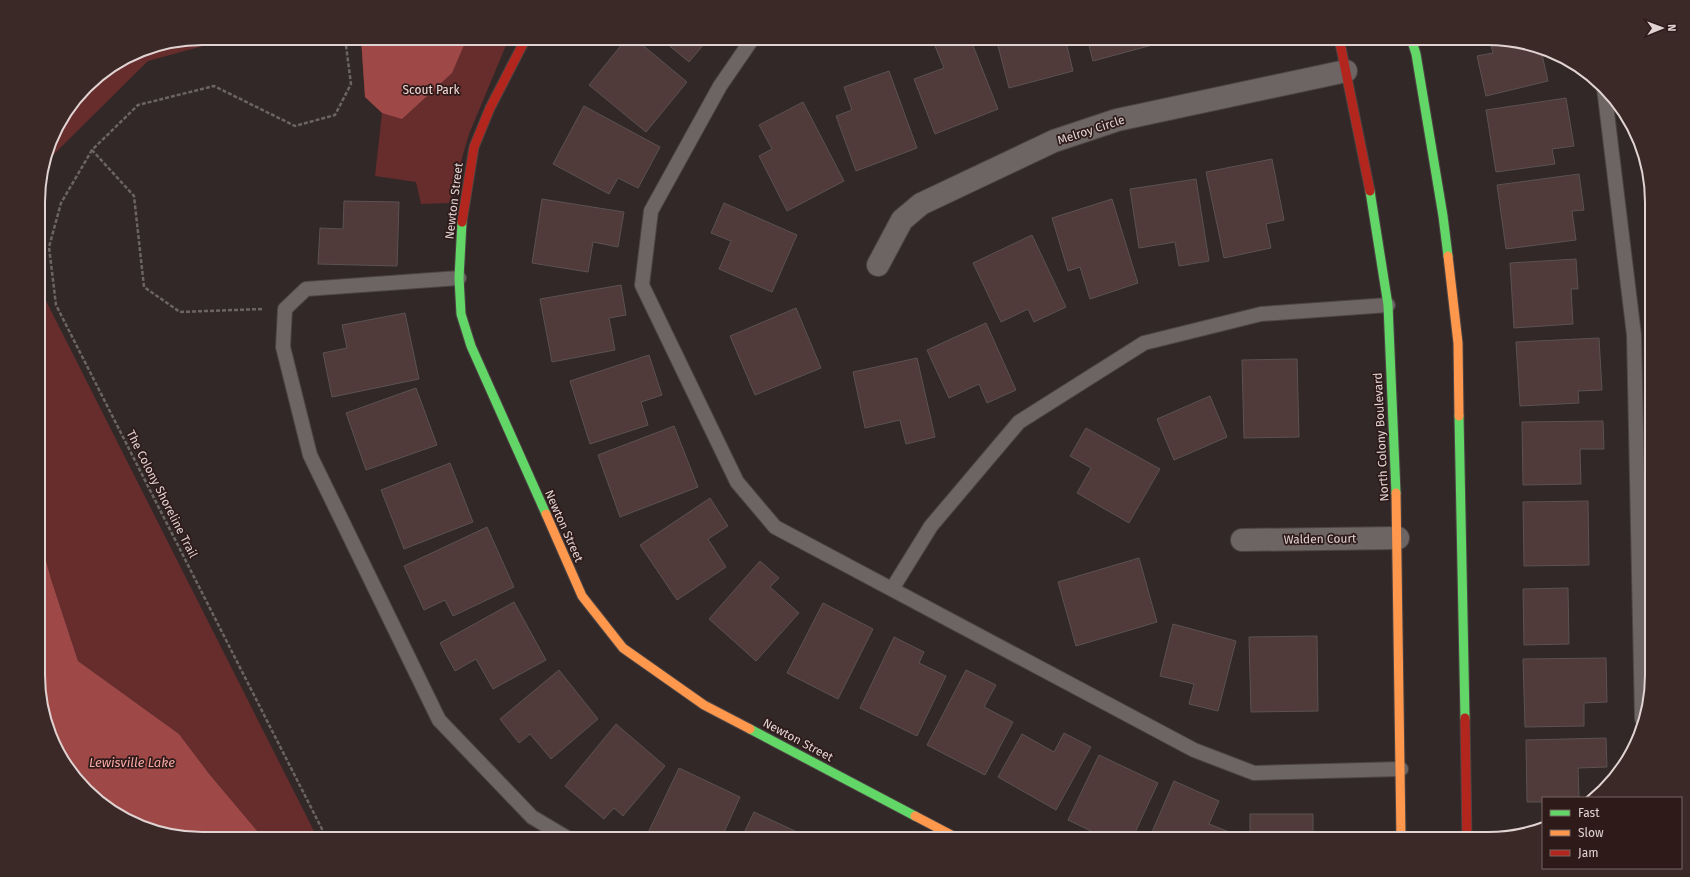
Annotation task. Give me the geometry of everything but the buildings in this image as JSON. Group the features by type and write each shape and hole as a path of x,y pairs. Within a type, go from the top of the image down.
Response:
{"street":[{"name":"Newton Street","path":"522,45 490,108 474,147 462,213 459,278 461,314 471,346 582,596 623,648 704,705 946,832"},
{"name":"North Colony Boulevard","path":"1340,45 1370,192 1388,305 1398,538 1401,832"},
{"path":"1413,45 1416,54 1443,216 1458,344 1467,832"},
{"name":"Melroy Circle","path":"878,265 902,220 921,204 1054,141 1116,120 1346,72"},
{"name":"Walden Court","path":"1242,540 1398,538"}],"lane":[{"path":"748,45 720,86 651,211 642,285 737,482 775,527 1194,750 1254,773 1400,769"},
{"path":"1605,98 1634,335 1642,706"},
{"path":"459,278 306,289 285,309 283,347 310,455 440,720 532,817 557,832"},
{"path":"892,589 931,526 1019,422 1144,343 1261,314 1388,305"}],"path":[{"name":"The Colony Shoreline Trail","path":"323,832 56,305 49,247 61,203 92,150 138,105 214,86 295,126 335,115 351,84 346,45"},
{"path":"92,150 134,196 144,287 180,312 285,309"}],"green space":[{"path":"206,45 148,61 52,156 66,124 84,99 99,84 115,72 133,61 162,50 182,46"},
{"name":"Scout Park","path":"361,45 506,45 469,134 449,203 421,204 416,182 375,176 382,113 365,97"},
{"path":"45,299 314,832 258,832 210,775 179,734 78,661 45,557"}],"water":[{"path":"361,45 464,45 452,73 402,119 382,113 365,97"},
{"name":"Lewisville Lake","path":"45,557 78,661 179,734 210,775 258,832 192,832 152,824 133,816 115,805 99,793 84,778 61,744 53,725 46,695"}],"traffic: fast":[{"path":"1413,45 1416,54 1443,216 1448,256"},
{"path":"1370,191 1388,305 1396,493"},
{"path":"462,222 459,278 461,314 471,346 546,514"},
{"path":"1459,416 1465,718"},
{"path":"750,729 915,816"}],"traffic: slow":[{"path":"1448,256 1458,343 1459,416"},
{"path":"1396,493 1401,832"},
{"path":"546,514 582,596 623,648 704,705 750,729"},
{"path":"915,816 946,832"}],"traffic: jam":[{"path":"462,222 474,147 490,108 522,45"},
{"path":"1340,45 1370,191"},
{"path":"1465,718 1467,832"}]}
